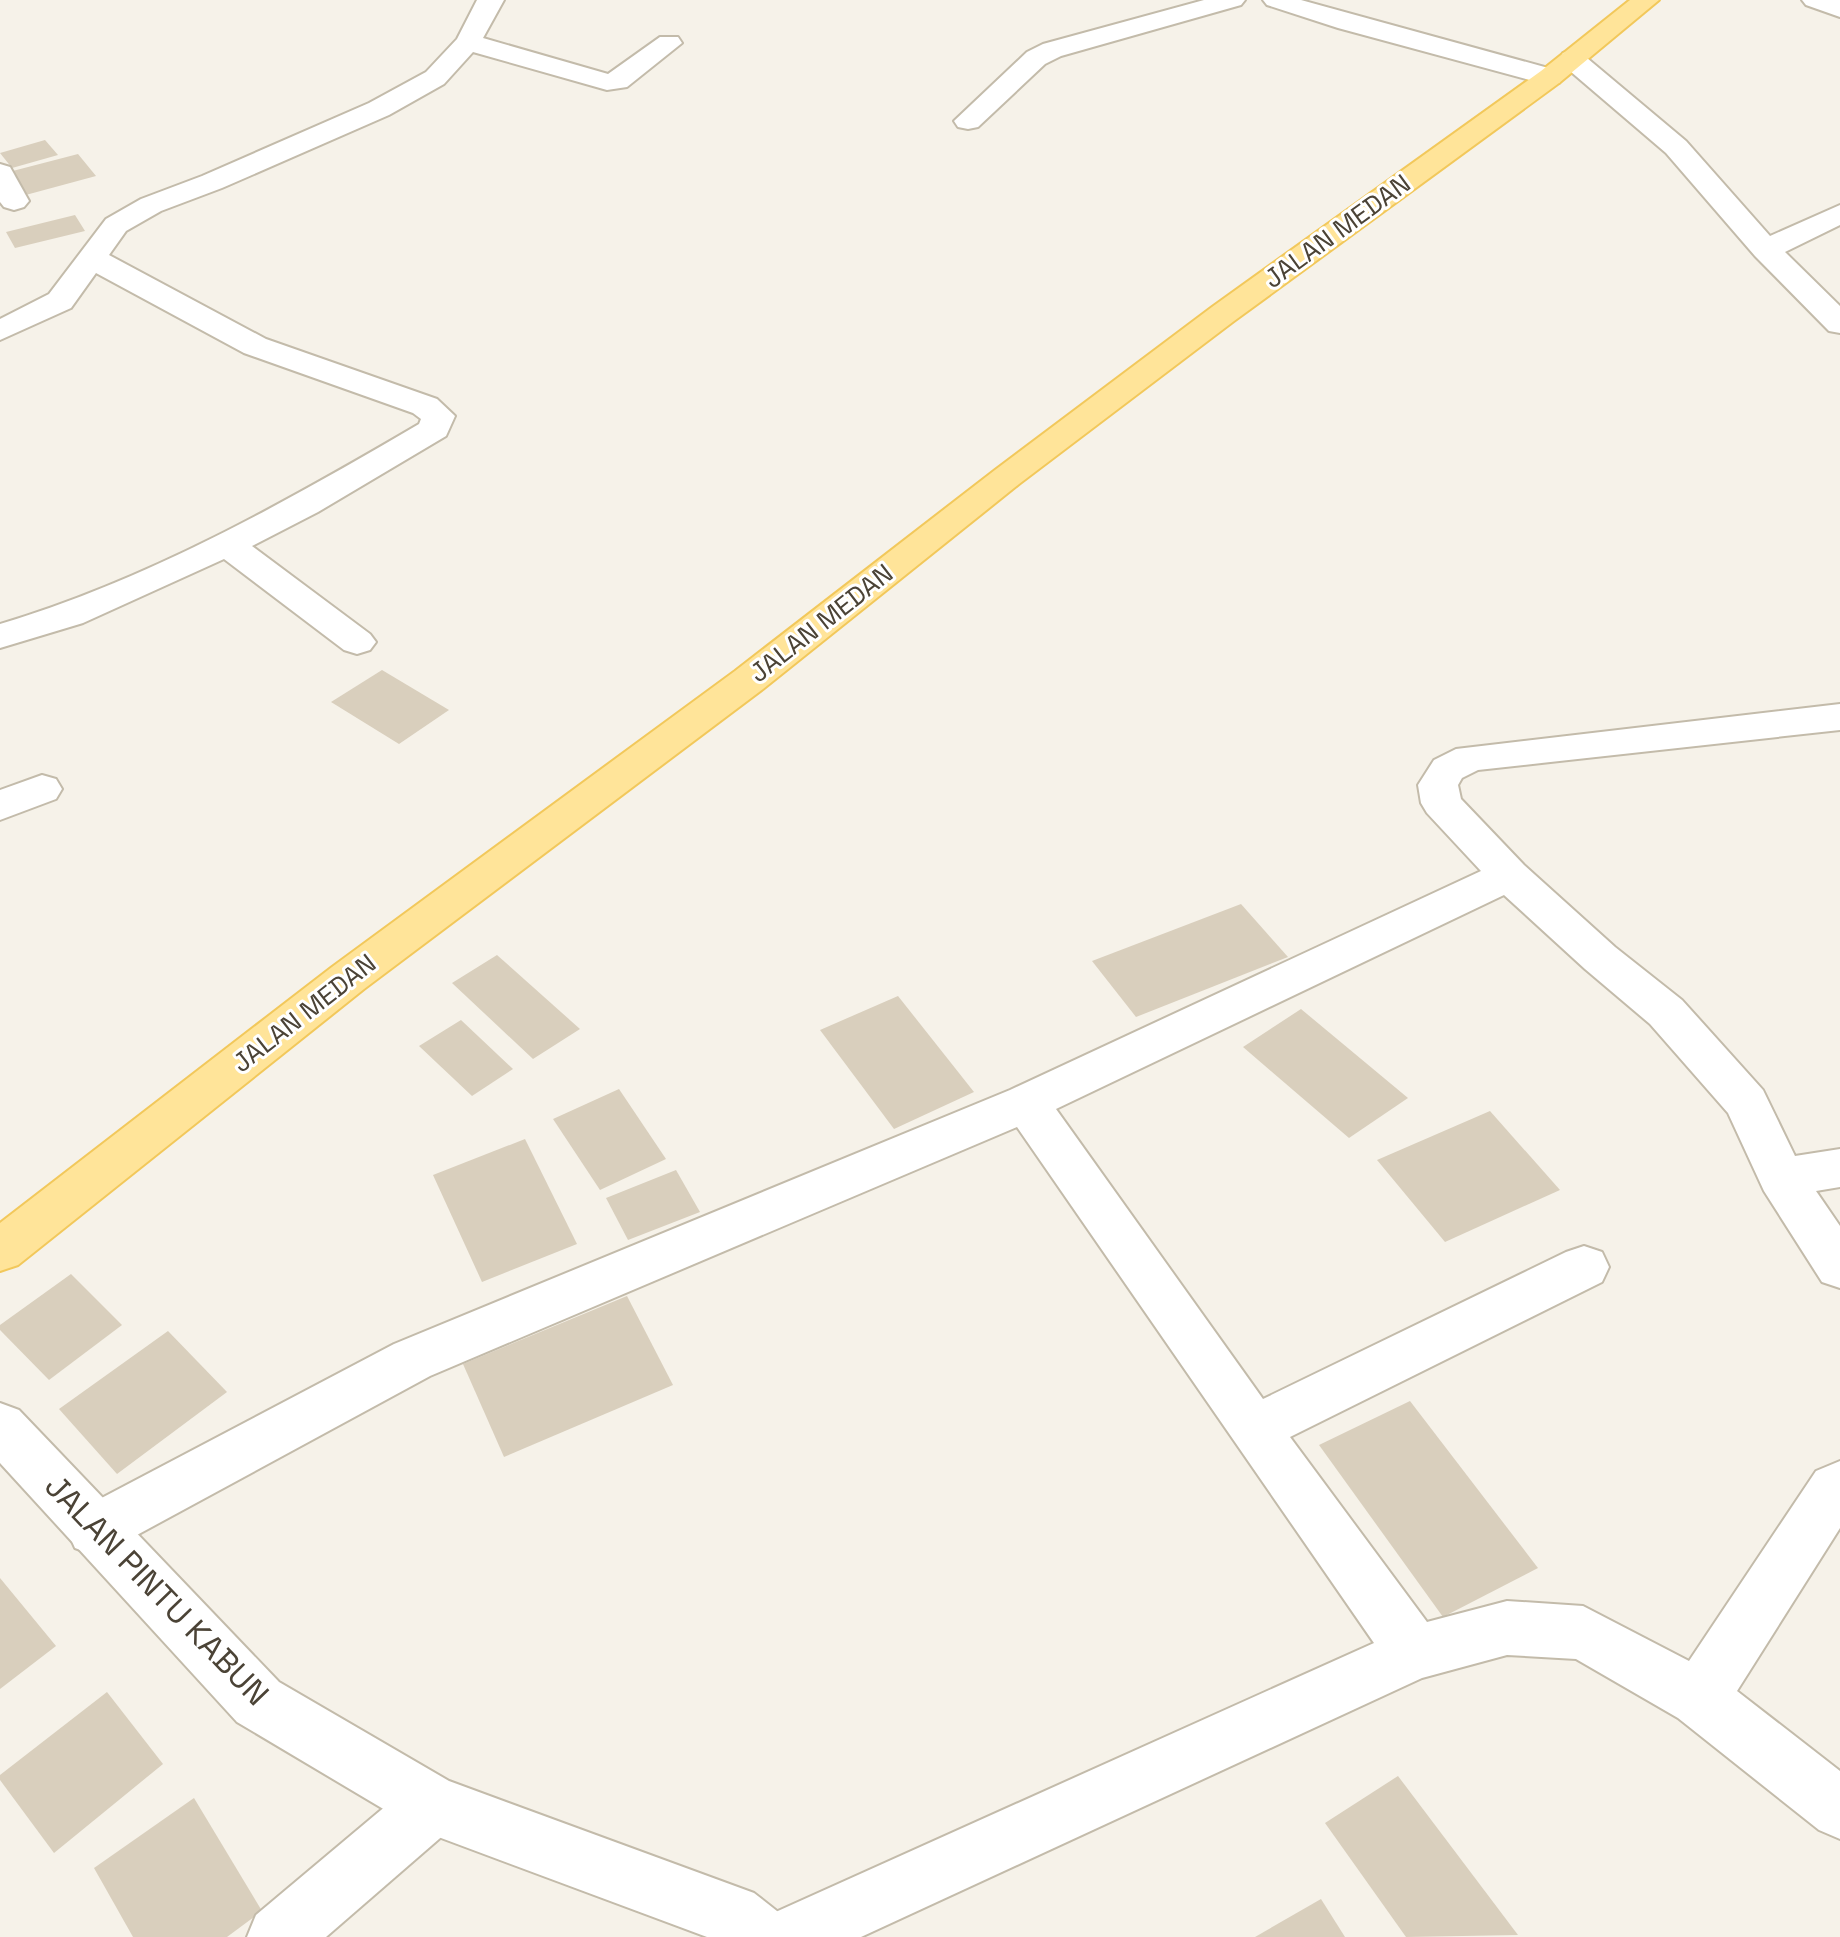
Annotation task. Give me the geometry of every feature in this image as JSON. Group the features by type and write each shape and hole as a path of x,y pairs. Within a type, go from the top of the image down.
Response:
{"main road":[{"name":"JALAN MEDAN","path":"0,1251 348,978 749,680 1019,468 1223,314 1561,68 1646,0"}],"street":[{"path":"0,331 60,301 116,225 151,205 212,182 417,91 435,78 468,42 491,0"},
{"path":"968,121 1029,65 1052,50 1232,0"},
{"path":"1276,0 1347,23 1561,68 1676,147 1766,250 1840,324"},
{"path":"1815,0 1840,9"},
{"path":"468,42 607,82 618,81 669,43"},
{"path":"0,173 14,201"},
{"path":"1766,250 1840,214"},
{"path":"0,636 70,615 306,505 434,429 438,416 425,406 255,346 90,257"},
{"path":"227,544 357,642"},
{"path":"1840,717 1470,758 1448,769 1438,785 1441,803 1509,875 1600,958 1666,1012 1747,1103 1781,1177 1840,1267"},
{"path":"0,806 42,789"},
{"path":"94,1530 412,1360 1026,1103 1509,875"},
{"path":"1026,1103 1415,1653"},
{"path":"1781,1177 1840,1168"},
{"path":"1254,1429 1584,1267"},
{"name":"JALAN PINTU KABUN","path":"0,1426 258,1702 433,1805 732,1915 760,1937"},
{"path":"1699,1698 1840,1485"},
{"path":"791,1937 1415,1653 1507,1628 1583,1633 1699,1698 1840,1809"},
{"path":"278,1937 433,1805"}],"building":[{"path":"45,140 58,155 12,168 0,153"},
{"path":"78,154 96,176 22,196 5,173"},
{"path":"75,215 85,231 15,248 6,232"},
{"path":"382,670 449,710 399,744 331,702"},
{"path":"1241,904 1288,957 1136,1017 1092,961"},
{"path":"497,955 580,1029 533,1059 452,983"},
{"path":"898,996 974,1092 894,1129 820,1030"},
{"path":"1301,1009 1408,1098 1349,1138 1243,1047"},
{"path":"461,1020 513,1069 472,1096 419,1046"},
{"path":"619,1089 666,1159 600,1190 553,1119"},
{"path":"1490,1111 1560,1190 1445,1242 1377,1160"},
{"path":"525,1139 577,1244 482,1282 433,1175"},
{"path":"676,1170 700,1212 628,1240 606,1198"},
{"path":"71,1274 122,1325 49,1380 0,1330 0,1325"},
{"path":"627,1296 673,1385 504,1457 463,1364"},
{"path":"168,1331 227,1392 117,1474 59,1409"},
{"path":"1410,1401 1538,1568 1443,1617 1319,1445"},
{"path":"0,1578 56,1646 0,1689"},
{"path":"107,1692 163,1764 54,1853 0,1780 0,1775"},
{"path":"1398,1776 1518,1935 1406,1937 1325,1823"},
{"path":"194,1798 262,1911 227,1937 133,1937 94,1868"},
{"path":"1321,1899 1345,1937 1255,1937"}]}
